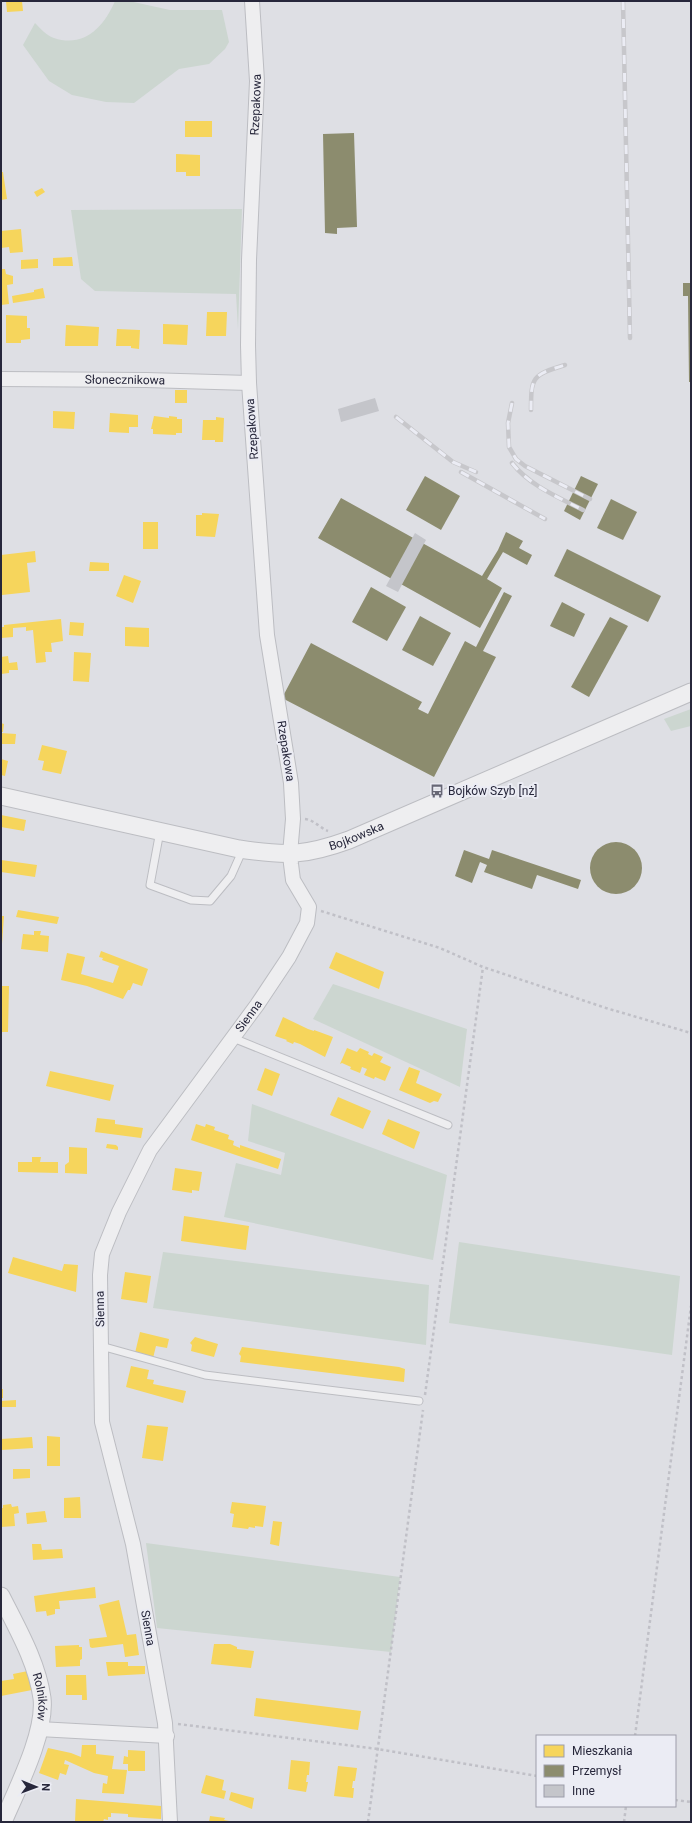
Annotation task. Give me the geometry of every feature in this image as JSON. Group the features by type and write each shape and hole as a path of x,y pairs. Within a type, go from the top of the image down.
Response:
{"street":[{"name":"Rzepakowa","path":"252,1 257,81 249,275 249,383 267,635 291,783 293,819 290,854"},
{"name":"Słonecznikowa","path":"1,379 146,380 249,383"},
{"name":"Bojkowska","path":"1,796 264,853 290,854 320,850 349,840 691,692"},
{"path":"290,854 293,880 309,907"},
{"name":"Sienna","path":"170,1822 166,1730 133,1544 102,1422 100,1275 102,1254 119,1212 150,1150 233,1038 289,957 307,923 309,907"},
{"name":"Rolników","path":"1,1596 35,1668 42,1698 42,1712 39,1729 30,1756 3,1822"},
{"path":"39,1729 166,1730"}],"lane":[{"path":"160,830 150,885 191,900 210,901 231,876 243,849"},
{"path":"233,1038 448,1125"},
{"path":"101,1346 205,1375 419,1401"}],"path":[{"path":"309,907 440,948 483,967 606,1008 691,1033"},
{"path":"635,1735 691,1306"},
{"path":"166,1730 378,1749 536,1776"},
{"path":"676,1800 691,1802"},
{"path":"624,1822 626,1807"}],"shaded area":[{"path":"115,1 129,1 170,10 222,10 229,42 225,49 209,64 179,69 134,103 106,102 72,95 49,81 23,45 35,23 44,32 54,38 75,40 84,38 99,27"},
{"path":"242,209 238,329 236,294 95,291 81,279 71,210"},
{"path":"691,709 691,726 671,731 664,719"},
{"path":"333,984 467,1029 460,1087 313,1019"},
{"path":"252,1104 447,1175 433,1260 224,1217 236,1163 281,1175 285,1153 248,1141"},
{"path":"459,1242 680,1276 672,1355 449,1323"},
{"path":"163,1252 429,1285 426,1345 153,1308"},
{"path":"146,1543 400,1577 391,1652 157,1628"}],"building: Mieszkania":[{"path":"6,1 22,1 23,11 7,12"},
{"path":"185,121 212,121 212,137 185,137"},
{"path":"176,154 200,155 200,176 186,176 186,172 176,172"},
{"path":"1,172 3,172 7,199 1,200"},
{"path":"42,188 45,192 37,197 34,192"},
{"path":"21,229 23,252 10,253 9,247 1,248 1,231"},
{"path":"72,257 73,266 53,266 53,258"},
{"path":"38,259 38,268 21,269 21,260"},
{"path":"1,269 5,269 6,274 13,276 13,284 7,285 9,304 1,305"},
{"path":"43,288 45,298 13,303 12,296 34,292 34,290"},
{"path":"207,312 227,312 226,336 206,336"},
{"path":"6,315 27,316 27,328 30,328 30,339 21,340 21,343 6,343"},
{"path":"163,324 188,325 187,345 163,344"},
{"path":"66,325 99,327 98,346 65,346"},
{"path":"117,329 140,330 139,349 131,348 131,346 116,346"},
{"path":"175,390 187,390 187,403 175,403"},
{"path":"53,411 75,412 74,429 53,428"},
{"path":"110,413 138,415 138,427 129,427 129,433 109,432"},
{"path":"154,416 169,418 169,416 182,419 182,433 176,433 176,435 153,434 153,429 151,429"},
{"path":"216,417 224,418 223,442 215,442 215,440 202,440 203,420 216,420"},
{"path":"202,513 219,514 215,537 196,536 196,515 202,515"},
{"path":"143,522 158,522 158,549 143,549"},
{"path":"35,551 36,562 27,563 30,592 2,595 1,555"},
{"path":"90,562 109,563 109,571 89,571"},
{"path":"124,575 141,581 133,603 116,596"},
{"path":"61,619 63,641 51,643 52,652 45,652 46,662 36,663 33,630 26,631 26,627 13,628 13,637 1,638 1,627 4,627 4,625"},
{"path":"70,622 84,623 83,636 69,635"},
{"path":"125,627 149,628 149,647 125,646"},
{"path":"74,652 91,653 89,682 73,681"},
{"path":"8,656 9,663 17,662 18,670 9,670 9,673 1,674 1,657"},
{"path":"1,723 4,724 3,732 1,732"},
{"path":"1,733 16,734 15,744 1,744"},
{"path":"42,745 67,751 61,774 42,770 44,761 38,760"},
{"path":"1,759 8,761 5,776 1,775"},
{"path":"1,815 26,820 24,831 1,827"},
{"path":"1,860 37,865 35,877 1,872"},
{"path":"18,910 59,917 57,924 16,917"},
{"path":"1,916 4,916 2,944 1,944"},
{"path":"34,931 41,931 40,935 49,936 48,952 21,949 23,934 34,935"},
{"path":"101,951 148,969 142,986 133,983 123,999 87,986 61,980 67,953 85,957 81,974 113,983 119,966 102,960 103,958 99,957"},
{"path":"336,952 384,972 379,989 329,968"},
{"path":"1,986 9,986 8,1032 1,1032"},
{"path":"283,1017 308,1029 333,1037 325,1057 300,1044 294,1042 293,1044 286,1041 287,1040 275,1036"},
{"path":"347,1048 357,1052 360,1048 369,1052 368,1054 372,1056 374,1053 383,1057 380,1062 391,1067 385,1081 364,1075 367,1069 362,1067 360,1073 350,1069 351,1067 342,1063 340,1064"},
{"path":"409,1067 420,1071 416,1083 442,1094 438,1102 434,1101 430,1103 399,1090"},
{"path":"265,1068 280,1074 272,1096 257,1090"},
{"path":"50,1071 114,1085 110,1101 46,1086"},
{"path":"338,1097 371,1111 363,1129 330,1115"},
{"path":"97,1118 115,1120 115,1124 143,1128 141,1138 95,1132"},
{"path":"388,1119 420,1132 414,1149 382,1134"},
{"path":"196,1124 205,1127 206,1124 215,1127 214,1130 229,1135 228,1139 234,1141 233,1145 240,1148 240,1145 281,1159 278,1169 191,1140"},
{"path":"107,1144 116,1145 118,1150 106,1148"},
{"path":"69,1147 87,1148 87,1174 65,1173 65,1165 69,1162"},
{"path":"32,1157 41,1157 40,1162 58,1162 58,1173 18,1172 18,1162 32,1162"},
{"path":"175,1168 202,1172 199,1191 192,1190 192,1193 172,1190"},
{"path":"184,1216 249,1226 246,1250 181,1241"},
{"path":"13,1257 62,1271 64,1264 78,1265 76,1292 8,1273"},
{"path":"125,1272 151,1276 147,1303 121,1299"},
{"path":"140,1332 169,1339 167,1348 156,1346 153,1358 135,1353"},
{"path":"195,1337 218,1344 214,1357 191,1351 192,1345 190,1343"},
{"path":"242,1347 399,1367 405,1369 404,1382 240,1362 241,1356 239,1354"},
{"path":"131,1366 149,1370 147,1379 154,1380 153,1384 186,1391 183,1403 126,1387"},
{"path":"1,1389 3,1389 3,1398 1,1398"},
{"path":"16,1400 16,1407 1,1407 1,1401"},
{"path":"147,1425 168,1427 163,1461 142,1458"},
{"path":"47,1436 60,1437 60,1466 47,1466"},
{"path":"32,1437 33,1448 1,1450 1,1439"},
{"path":"13,1469 30,1469 30,1478 13,1479"},
{"path":"80,1497 81,1518 64,1518 64,1498"},
{"path":"232,1502 266,1506 263,1527 255,1526 255,1528 249,1527 248,1529 232,1527 234,1514 230,1513"},
{"path":"11,1504 12,1507 18,1506 19,1513 14,1514 15,1526 1,1527 1,1508 3,1508 3,1505"},
{"path":"45,1511 47,1522 27,1524 26,1513"},
{"path":"273,1521 282,1522 279,1546 270,1544"},
{"path":"32,1544 41,1544 42,1550 62,1549 63,1558 33,1560"},
{"path":"95,1587 96,1598 59,1601 60,1609 55,1609 55,1614 47,1616 46,1611 36,1612 34,1596"},
{"path":"119,1600 127,1635 136,1634 139,1655 125,1657 123,1644 90,1647 89,1639 107,1637 99,1605"},
{"path":"214,1644 230,1644 237,1647 237,1649 254,1651 251,1668 211,1664"},
{"path":"79,1645 79,1647 82,1647 82,1659 80,1660 80,1666 56,1667 55,1646"},
{"path":"106,1662 128,1662 128,1666 145,1666 145,1674 108,1676"},
{"path":"28,1671 32,1690 1,1696 1,1681 14,1679 13,1674"},
{"path":"66,1675 86,1675 87,1700 82,1700 82,1695 66,1695"},
{"path":"256,1698 361,1711 358,1730 254,1716"},
{"path":"82,1745 96,1745 96,1754 114,1756 112,1769 127,1770 124,1794 102,1793 103,1783 107,1784 108,1776 94,1773 65,1760 64,1764 69,1765 66,1775 60,1773 58,1780 39,1773 48,1748 71,1753 81,1757"},
{"path":"128,1750 145,1751 145,1771 128,1771 128,1764 123,1764 124,1756 128,1757"},
{"path":"291,1760 310,1762 309,1775 307,1775 306,1782 308,1782 306,1792 288,1789"},
{"path":"338,1766 357,1768 355,1781 353,1781 352,1788 354,1788 353,1798 334,1796"},
{"path":"206,1775 224,1780 222,1790 226,1791 224,1799 201,1793"},
{"path":"231,1792 254,1798 252,1809 229,1800"},
{"path":"76,1799 161,1806 161,1819 128,1817 128,1814 111,1813 111,1817 108,1817 108,1820 104,1819 103,1822 75,1822"},
{"path":"210,1816 225,1818 224,1820 235,1822 209,1822"}],"building: Przemysł":[{"path":"354,133 357,227 337,228 337,234 325,233 323,134"},
{"path":"683,283 691,283 691,382 689,382 688,296 683,296"},
{"path":"425,476 460,496 441,530 406,510"},
{"path":"581,476 598,484 580,520 564,511"},
{"path":"341,498 482,576 498,550 506,532 523,541 519,548 532,555 527,565 503,552 487,579 502,588 480,628 318,538"},
{"path":"611,499 637,512 623,540 597,528"},
{"path":"567,549 661,596 648,622 554,576"},
{"path":"371,587 406,607 387,641 352,622"},
{"path":"504,592 512,596 483,651 496,657 434,777 282,698 311,643 422,702 418,709 428,714 465,641 476,647"},
{"path":"562,602 585,614 574,637 550,626"},
{"path":"420,616 451,633 433,666 402,650"},
{"path":"610,617 628,626 589,697 571,687"},
{"path":"611,842 621,842 635,849 642,863 642,873 635,887 621,894 611,894 601,890 594,883 590,873 590,863 594,853 601,846"},
{"path":"464,850 489,859 492,850 581,880 578,889 537,875 532,889 484,872 487,865 480,862 472,883 455,876"}],"building: Inne":[{"path":"375,398 379,411 341,422 338,409"},
{"path":"415,533 426,540 398,592 386,586"}],"railway":[{"path":"623,1 630,338"},
{"path":"531,410 532,390 536,379 546,372 565,365"},
{"path":"512,403 508,423 509,447 516,459 525,466 590,499"},
{"path":"396,417 453,462 476,472"},
{"path":"512,463 536,485 583,510"},
{"path":"461,472 545,519"}],"place":[{"name":"Bojków Szyb [nż]","path":"437,791"}]}
